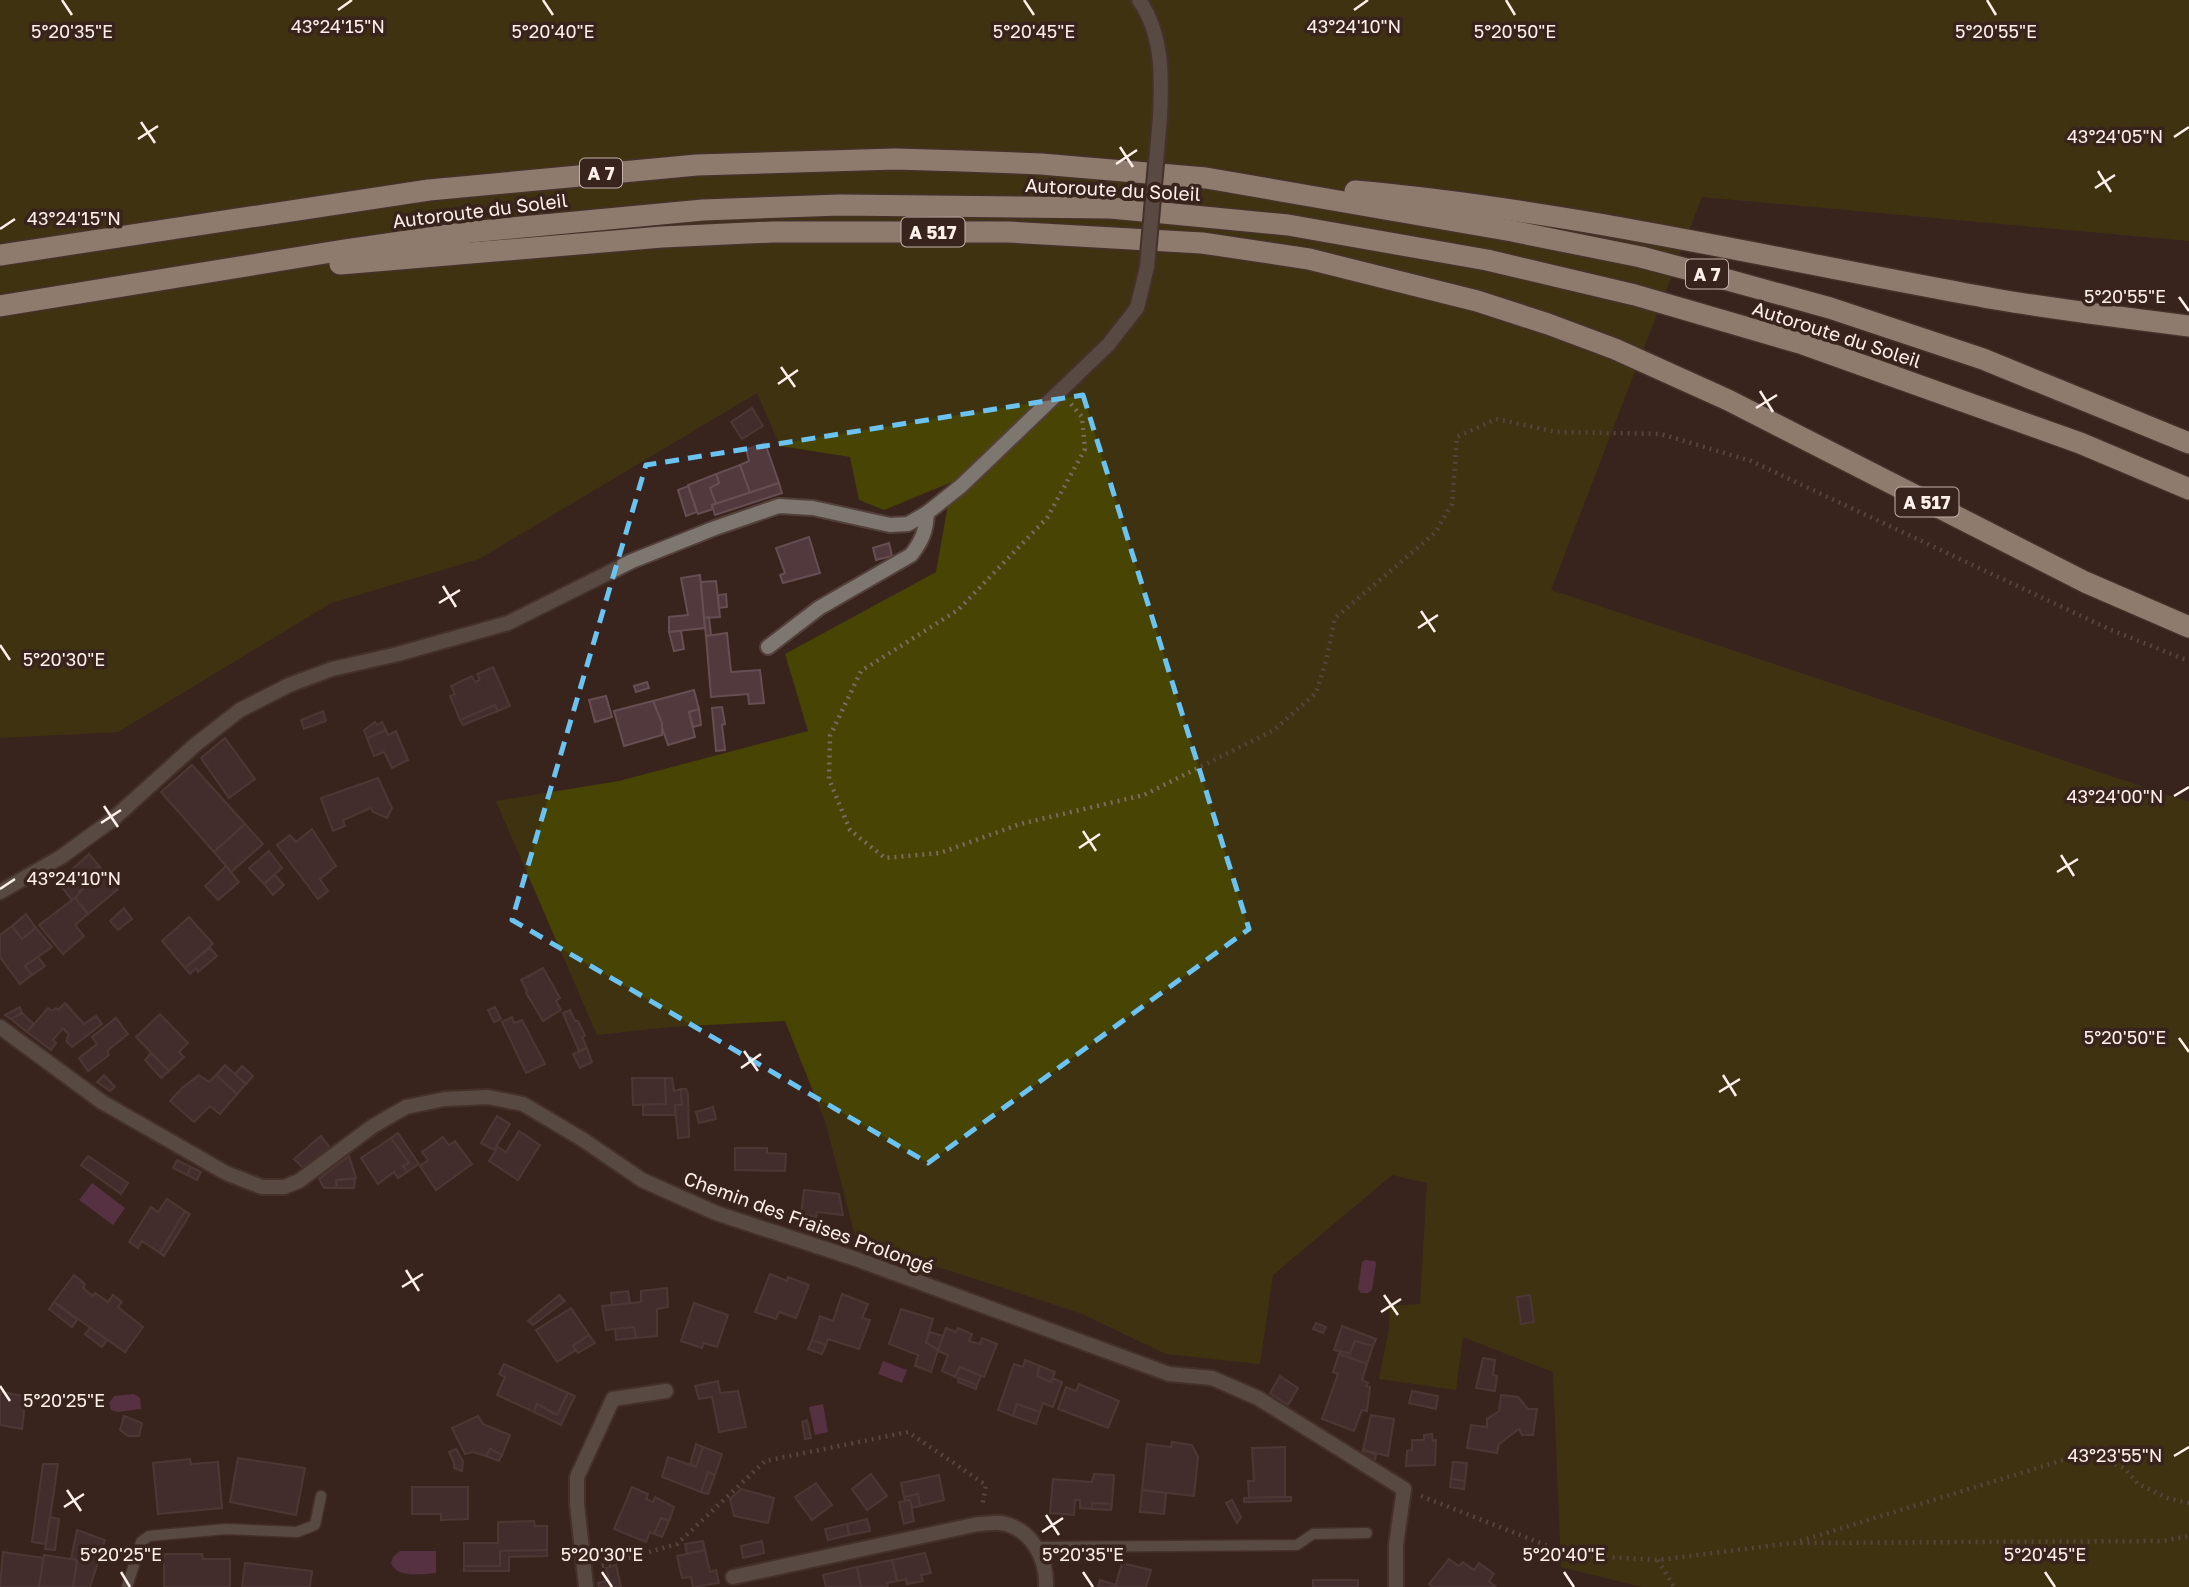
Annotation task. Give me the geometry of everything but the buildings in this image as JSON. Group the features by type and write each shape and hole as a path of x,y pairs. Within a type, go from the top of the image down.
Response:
{"highway":[{"name":"Autoroute du Soleil","path":"0,255 429,190 697,165 895,159 1041,164 1206,177 1512,231 1641,257 1728,279 1830,308 1983,359 2189,443"},
{"path":"1206,177 1464,202 1605,225 1997,299 2189,326"},
{"name":"Autoroute du Soleil","path":"0,306 470,232 703,210 840,205 1098,208 1288,225 1487,260 1635,295 1803,344 2067,439 2189,489"},
{"name":"A 517","path":"181,278 569,244 772,232 1009,232 1202,243 1309,259 1477,301 1615,349 1728,400 2085,582 2189,627"}],"street":[{"path":"0,892 61,857 112,820 194,745 240,710 289,685 332,669 398,654 508,623 632,561 779,506 813,508 890,525 908,524 927,513 961,486 1086,368 1121,331 1136,308 1147,267 1160,117 1161,60 1149,20 1139,0"},
{"path":"768,647 819,608 911,555 927,529 927,513"},
{"name":"Chemin des Fraises Prolongé","path":"0,1027 102,1102 226,1173 262,1187 284,1186 299,1181 373,1126 407,1107 445,1099 488,1097 523,1104 582,1139 642,1181 716,1213 856,1259 1169,1374 1212,1378 1247,1393 1404,1489"},
{"path":"586,1587 577,1504 577,1477 613,1399 666,1391"},
{"path":"1396,1587 1396,1545 1404,1489"},
{"path":"733,1577 978,1524 1000,1523 1021,1530 1037,1547 1043,1563 1046,1587"}],"lane":[{"path":"127,1587 141,1542 149,1536 226,1529 296,1532 315,1525 321,1496"},
{"path":"1037,1547 1297,1545 1312,1534 1367,1533"}],"path":[{"path":"1060,390 1082,417 1085,449 1047,518 958,610 861,671 830,736 829,779 850,830 885,858 940,853 1020,824 1144,796 1274,730 1317,693 1335,618 1435,533 1452,504 1457,437 1496,419 1556,432 1661,434 1751,461 2109,629 2189,661"},
{"path":"584,1571 677,1544 765,1461 908,1432 986,1485 978,1524"},
{"path":"1792,1543 2073,1457 2098,1457 2124,1468 2138,1484 2168,1498 2189,1503"},
{"path":"1404,1489 1571,1555 1658,1560 1792,1543 2163,1541 2189,1536"},
{"path":"1658,1560 1674,1587"}],"highlighted area":[{"path":"1083,395 1249,929 928,1163 512,920 646,465"}],"shaded area":[{"path":"0,0 2189,0 2189,241 1702,197 1551,590 2189,802 2189,1587 1642,1587 1561,1567 1553,1372 1463,1337 1456,1390 1379,1379 1389,1329 1390,1306 1420,1304 1427,1183 1392,1175 1273,1275 1260,1364 1166,1354 1080,1313 948,1270 858,1247 825,1121 785,1021 670,1027 597,1035 496,801 619,781 808,731 785,654 936,572 952,482 884,510 859,500 850,457 780,446 757,393 479,559 331,603 118,732 0,738"},
{"path":"92,1183 125,1208 113,1225 79,1200"},
{"path":"1375,1261 1376,1264 1372,1290 1361,1293 1358,1289 1362,1262"},
{"path":"883,1361 907,1370 902,1383 878,1374"},
{"path":"134,1394 140,1398 141,1409 118,1412 111,1410 109,1403 114,1396"},
{"path":"823,1404 828,1432 815,1435 809,1407"},
{"path":"400,1551 436,1551 436,1573 410,1574 394,1568 391,1563 393,1557"}]}
